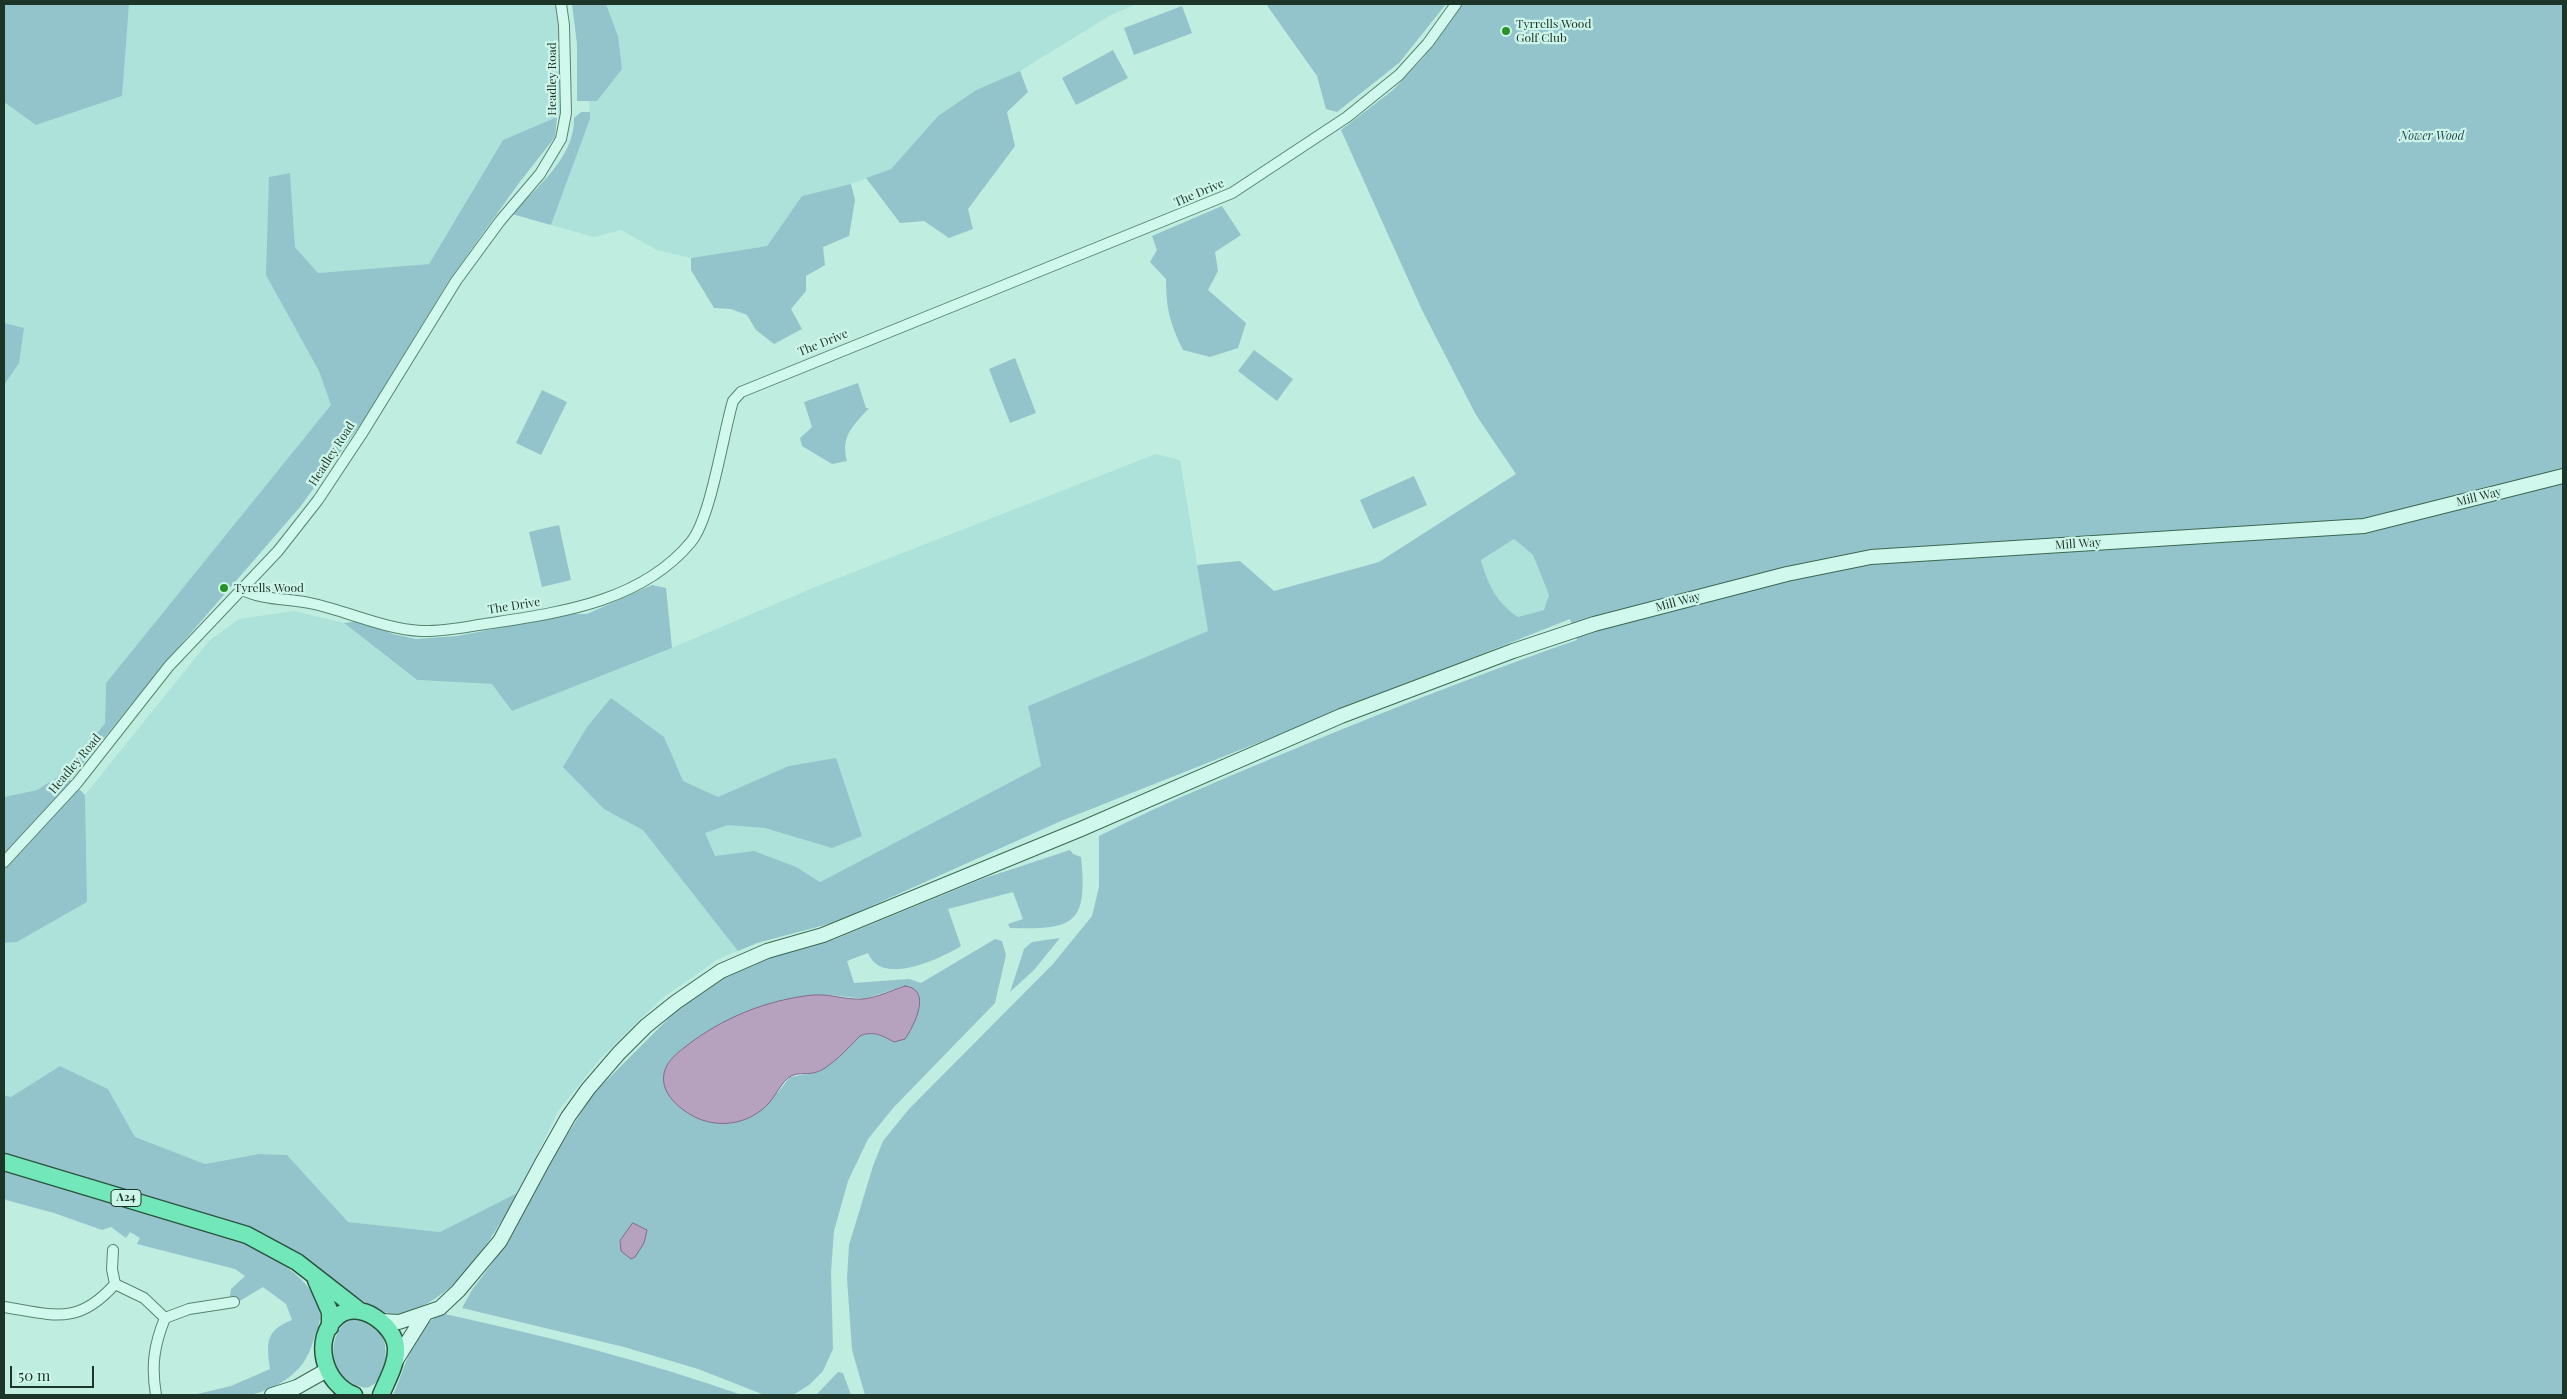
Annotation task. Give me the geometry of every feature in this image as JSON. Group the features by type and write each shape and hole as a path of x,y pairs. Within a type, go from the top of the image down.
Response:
{"highway":[{"name":"A24","path":"4,1162 247,1235 277,1249 360,1311"},
{"name":"A24","path":"315,1278 330,1312 330,1327"},
{"path":"382,1395 395,1362 396,1346 391,1332 381,1321 360,1311 347,1311 338,1316 330,1327 324,1352 326,1370 345,1392 355,1395 370,1394 388,1379"}],"main road":[{"name":"Mill Way","path":"381,1321 399,1322 425,1314 440,1308 458,1291 500,1241 568,1117 619,1053 676,1002 721,971 767,951 823,935 1072,833 1341,716 1513,651 1594,624 1787,574 1871,557 2364,526 2563,476"},
{"path":"395,1362 425,1314"},
{"path":"272,1395 297,1387 326,1370"}],"street":[{"name":"Headley Road","path":"4,862 77,784 169,666 278,551 318,500 361,435 456,280 500,221 540,174 561,139 566,113 564,25 561,4"},
{"name":"The Drive","path":"241,589 256,597 300,600 396,627 422,631 543,615 604,600 646,581 675,560 693,540 706,507 733,401 741,392 1232,193 1347,116 1399,75 1428,43 1456,4"},
{"path":"113,1250 112,1269 115,1284"},
{"path":"4,1307 51,1314 76,1314 98,1302 115,1284"},
{"path":"115,1284 144,1298 165,1318"},
{"path":"165,1318 189,1309 234,1302"},
{"path":"156,1395 153,1377 153,1354 165,1318"}],"shaded area":[{"path":"129,4 556,4 560,31 562,110 557,117 503,140 429,264 318,273 295,247 290,173 269,177 319,371 332,405 106,683 105,723 67,771 37,790 4,797 4,102 36,125 121,96"},
{"path":"606,4 1137,4 1109,16 1020,71 976,90 938,116 891,169 851,184 802,196 767,246 691,258 657,250 621,230 594,237 551,225 590,119 589,101 597,101 618,36"},
{"path":"1156,454 1180,460 1208,631 1028,706 1041,766 795,895 757,943 718,959 661,999 600,1059 558,1111 519,1192 440,1232 347,1222 287,1155 259,1154 205,1164 135,1137 108,1089 60,1066 11,1097 4,1095 4,943 17,942 87,902 85,795 209,641 239,619 294,611 344,623 416,680 493,684 512,711 660,653 813,588"},
{"path":"1514,539 1533,555 1549,595 1544,610 1518,617 1503,607 1488,585 1481,560"},
{"path":"905,986 913,989 918,994 920,1001 913,1026 905,1039 894,1042 874,1034 860,1036 840,1056 822,1070 814,1073 794,1075 788,1078 762,1110 745,1119 736,1122 716,1123 697,1118 672,1100 666,1090 664,1072 676,1054 714,1027 745,1012 778,1001 813,995 867,999"},
{"path":"633,1223 647,1230 644,1243 635,1257 631,1259 621,1251 620,1241"}],"green space":[{"path":"4,4 129,4 122,96 36,125 4,102"},
{"path":"572,4 606,4 618,36 622,69 597,101 577,101 577,44"},
{"path":"1266,4 1446,4 1399,63 1337,112 1326,109 1317,76"},
{"name":"Nower Wood","path":"1459,4 2563,4 2563,1395 865,1395 852,1350 847,1278 849,1245 873,1166 883,1141 909,1109 1053,964 1092,916 1099,887 1099,836 1177,799 1311,742 1443,689 1577,640 1570,619 1061,821 836,922 757,943 738,951 643,830 604,809 563,767 587,727 611,698 664,737 683,781 718,797 789,766 836,758 862,836 832,848 765,828 728,825 705,833 715,856 754,851 796,867 820,882 1041,766 1028,706 1208,631 1197,565 1240,561 1274,591 1379,562 1516,474 1476,415 1422,310 1341,130 1393,90 1425,56","holes":["1514,539 1533,555 1549,595 1544,610 1518,617 1498,599 1481,560"]},
{"path":"1182,6 1192,33 1134,55 1124,28"},
{"path":"1113,50 1128,78 1076,105 1062,78"},
{"path":"1020,71 1028,92 1007,112 1015,146 968,209 973,229 949,238 924,221 900,223 866,178 891,169 938,116 976,90"},
{"path":"581,112 590,112 590,119 551,225 512,214 553,170 568,146 573,132 574,118"},
{"path":"557,117 555,137 519,183 448,282 363,421 300,507 164,664 70,780 85,795 87,902 17,942 4,943 4,797 37,790 67,771 105,723 106,683 331,405 319,371 266,275 269,177 290,173 295,247 318,273 429,264 503,140"},
{"path":"851,184 855,200 849,236 823,247 825,265 806,276 806,291 791,309 802,329 774,344 756,330 747,315 731,309 714,308 691,270 691,258 767,246 802,196"},
{"path":"1222,206 1241,235 1215,252 1218,271 1208,290 1246,323 1238,348 1210,357 1183,350 1170,316 1166,279 1150,262 1157,250 1152,236"},
{"path":"4,323 24,328 19,363 4,385"},
{"path":"1254,350 1293,379 1277,401 1238,371"},
{"path":"1015,358 1036,413 1010,423 989,369"},
{"path":"858,383 866,408 869,408 847,438 845,452 847,461 832,464 802,446 800,438 812,427 804,402"},
{"path":"542,390 567,402 541,455 516,443"},
{"path":"1414,476 1427,505 1373,529 1360,500"},
{"path":"559,525 571,580 542,587 529,532"},
{"path":"652,585 666,588 672,648 512,711 492,684 417,680 344,623 359,621 393,634 416,639 457,636 572,614 587,614"},
{"path":"1070,850 1073,854 1081,857 1082,897 1078,909 1072,918 1062,924 1049,927 1010,928 1008,924 1023,919 1013,892 948,909 961,946 952,951 926,963 898,969 885,968 875,963 868,953 847,961 854,983 909,979 921,983 995,939 1002,941 1006,955 995,1003 894,1107 868,1139 848,1181 834,1231 831,1272 833,1349 823,1371 809,1385 793,1395 762,1394 698,1369 624,1347 462,1308 472,1290 497,1257 558,1149 594,1093 679,1008 710,984 743,966 776,954 833,940 982,879","holes":["905,986 894,1042 874,1034 860,1036 819,1072 790,1077 768,1102 746,1119 720,1123 687,1113 797,998 831,995 864,999"]},
{"path":"1060,938 1034,970 1010,992 1024,949 1032,942"},
{"path":"60,1066 108,1089 135,1137 205,1164 259,1154 287,1155 348,1222 440,1232 519,1192 484,1248 456,1281 440,1295 422,1306 401,1314 390,1314 362,1300 295,1251 262,1234 210,1215 4,1155 4,1095 11,1097"},
{"path":"4,1170 240,1239 264,1252 291,1270 303,1281 313,1293 319,1306 320,1319 312,1345 304,1362 286,1380 261,1392 236,1396 193,1395 231,1386 270,1369 269,1339 276,1329 292,1320 286,1304 263,1287 238,1302 230,1296 231,1289 245,1276 235,1269 137,1244 140,1238 130,1232 126,1238 111,1227 102,1230 54,1213 6,1200 4,1197"},
{"path":"445,1314 595,1350 669,1371 742,1395 393,1395 412,1347 419,1335 426,1325 435,1318"},
{"path":"353,1317 375,1327 380,1332 385,1345 386,1353 383,1370 375,1383 367,1388 345,1379 338,1371 333,1352 338,1332 344,1323"},
{"path":"838,1372 843,1373 851,1395 816,1395"}],"place":[{"name":"Tyrrells Wood Golf Club","path":"1506,31"},
{"name":"Tyrells Wood","path":"224,588"}]}
